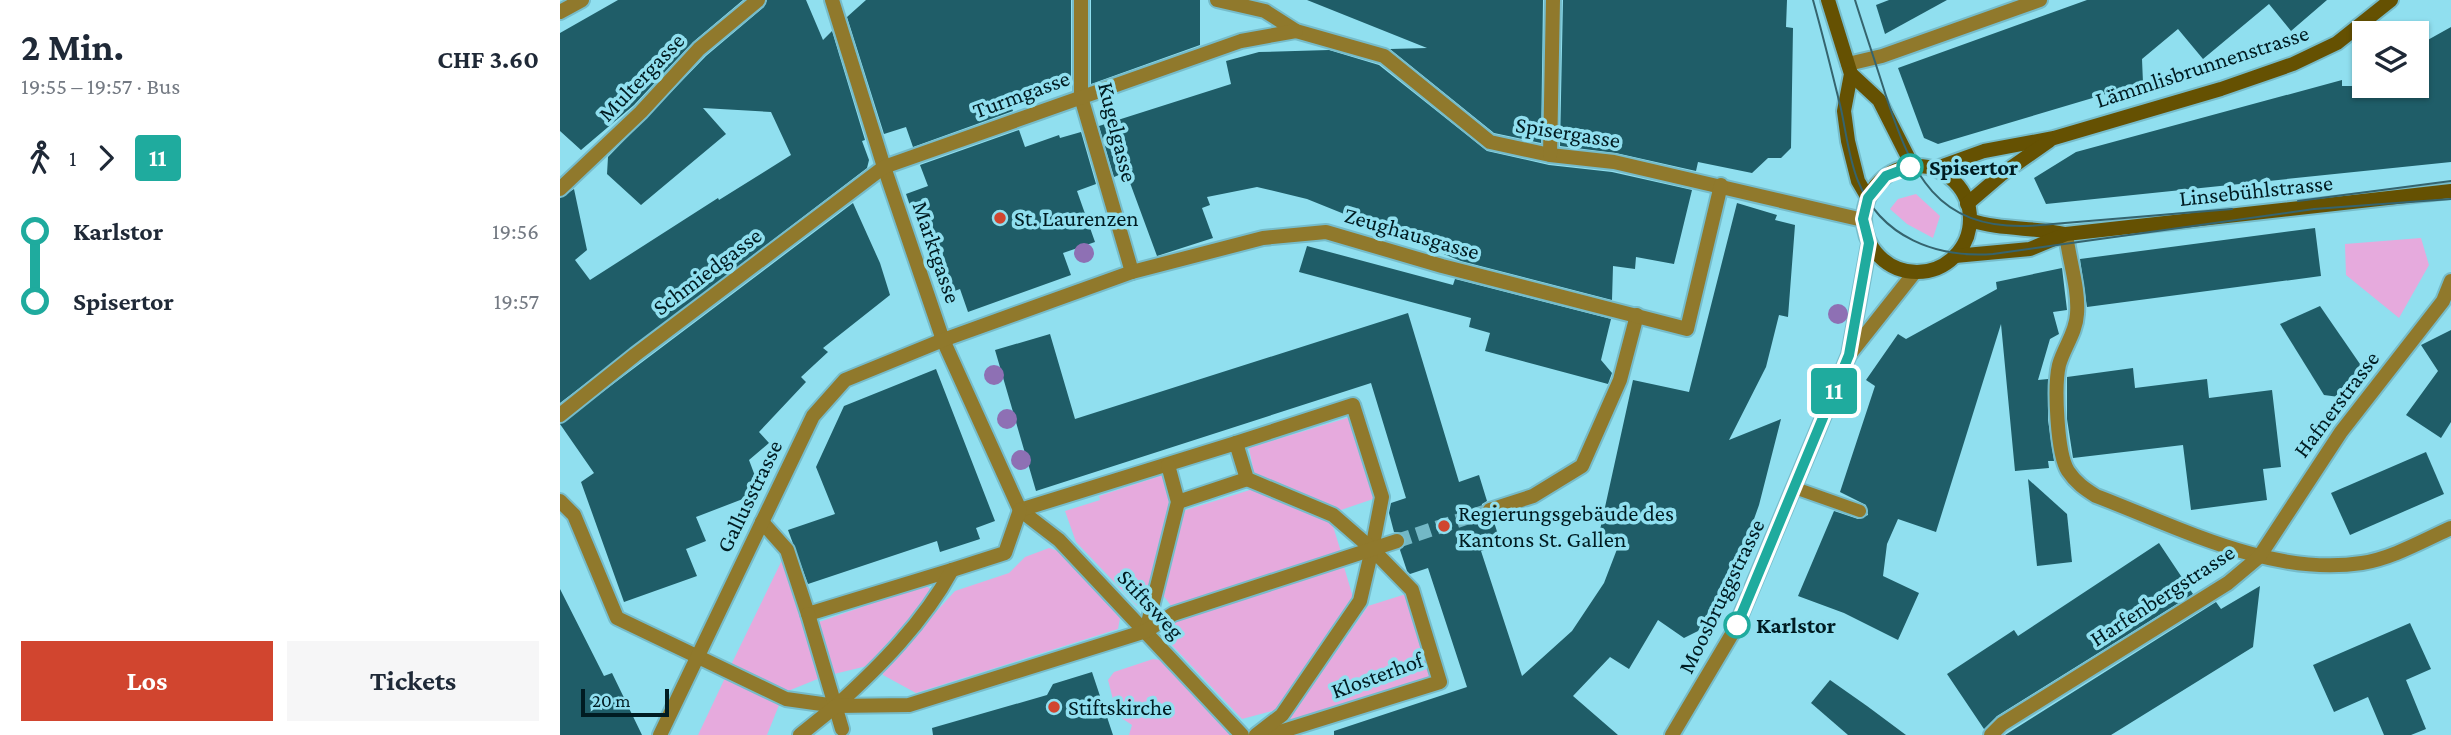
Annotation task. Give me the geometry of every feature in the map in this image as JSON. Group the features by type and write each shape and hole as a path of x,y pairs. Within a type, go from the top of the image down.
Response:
{"main road":[{"path":"1828,0 1849,69 1844,111 1847,131 1858,181 1868,198"},
{"name":"Lämmlisbrunnenstrasse","path":"1934,169 1984,151 2054,138 2221,89 2293,64 2337,43 2391,0"},
{"path":"1849,69 1879,100 1913,167"},
{"name":"Lämmlisbrunnenstrasse","path":"1968,212 2002,174 2054,138"},
{"path":"1913,167 1934,169 1957,185 1968,212 1963,245 1944,265 1915,272 1888,264 1869,243 1863,219 1868,198 1886,176 1913,167"},
{"name":"Linsebühlstrasse","path":"1955,256 2030,249 2066,234 2451,191"},
{"name":"Linsebühlstrasse","path":"1968,212 1998,226 2028,226 2066,234"}],"street":[{"path":"560,12 582,0"},
{"name":"Multergasse","path":"560,189 641,112 699,49 758,0"},
{"name":"Marktgasse","path":"832,0 884,167 943,340 1020,510"},
{"name":"Kugelgasse","path":"1081,0 1081,97 1132,272"},
{"name":"Spisergasse","path":"1217,0 1265,11 1296,31 1384,56 1490,142 1550,155 1614,162 1863,219"},
{"path":"1550,155 1553,0"},
{"path":"1849,69 2040,0"},
{"name":"Turmgasse","path":"884,167 1241,41 1296,31"},
{"name":"Schmiedgasse","path":"560,415 688,314 884,167"},
{"name":"Zeughausgasse","path":"943,340 1132,272 1263,238 1326,232 1443,267 1687,329 1721,185"},
{"name":"Harfenbergstrasse","path":"1991,735 2002,724 2228,583 2259,557 2096,496 2080,486 2067,470 2061,453 2057,377 2076,326 2078,310 2066,234"},
{"name":"Moosbruggstrasse","path":"1672,735 1735,629 1849,355 1869,243"},
{"name":"Moosbruggstrasse","path":"1849,355 1915,272"},
{"name":"Hafnerstrasse","path":"2259,557 2341,432 2443,301 2451,281"},
{"path":"1490,510 1533,496 1582,466 1620,380 1637,315"},
{"name":"Gallusstrasse","path":"660,735 695,656 813,416 845,380 943,340"},
{"name":"Klosterhof","path":"1020,510 1353,405 1382,497 1360,601 1282,715 1256,735"},
{"path":"1178,502 1247,479 1236,443"},
{"path":"1146,631 1178,502 1168,465"},
{"name":"Klosterhof","path":"1247,479 1333,515 1372,549 1412,590 1440,682 1270,735"},
{"path":"560,501 574,515 617,618 786,699 835,706 909,705 1146,631 1172,614 1397,541"},
{"path":"808,614 1005,553 1020,510"},
{"name":"Stiftsweg","path":"1020,510 1059,540 1242,735"},
{"path":"762,522 787,550 842,729"},
{"path":"2259,557 2292,564 2362,562 2387,556 2451,528"},
{"path":"800,735 876,670 935,601 952,570"}],"lane":[{"path":"1795,488 1860,511"}],"shaded area":[{"path":"1916,194 1940,216 1933,238 1907,224 1890,209 1898,199"},
{"path":"2421,238 2429,265 2399,318 2346,275 2345,244"},
{"path":"1350,417 1376,498 1338,511 1254,473 1249,448"},
{"path":"1163,475 1171,500 1146,603 1137,606 1076,542 1065,511 1100,500 1099,496"},
{"path":"1253,489 1332,523 1342,555 1172,607 1163,595 1183,511"},
{"path":"1049,548 1058,551 1120,618 1118,629 916,693 883,675 883,670 955,591 1009,573 1025,557"},
{"path":"784,556 820,678 788,691 731,665"},
{"path":"1344,567 1353,597 1276,710 1242,719 1168,641 1173,621"},
{"path":"925,585 930,589 929,597 867,666 834,674 819,622"},
{"path":"1406,594 1433,677 1287,722 1368,606"},
{"path":"1153,659 1160,660 1230,735 1129,735 1132,725 1117,715 1108,680 1114,672"},
{"path":"725,678 779,705 767,735 698,735"}],"building":[{"path":"618,0 743,0 693,42 634,105 581,150 560,131 560,33"},
{"path":"767,0 806,0 823,40 832,31 865,140 862,141 869,160 867,168 560,403 560,198 574,189 587,250 575,260 590,280 791,155 771,112 703,108 726,134 641,205 607,174 608,157 706,56 764,7"},
{"path":"866,0 1071,0 1071,88 1007,95 1013,111 913,147 906,127 884,134 847,17"},
{"path":"1091,0 1200,0 1200,45 1091,84"},
{"path":"1307,0 1543,0 1541,143 1494,133 1390,49 1427,48"},
{"path":"1563,0 1787,0 1786,27 1793,28 1791,148 1781,158 1768,158 1752,173 1698,162 1696,171 1616,153 1560,146"},
{"path":"1889,0 1947,0 1885,34 1876,5"},
{"path":"2087,0 2327,0 2291,31 2269,4 2203,59 2178,29 2142,59 2143,83 1938,144 1924,138 1898,68"},
{"path":"2451,27 2451,162 2046,204 2034,178 2076,152 2342,80 2342,86 2352,86 2352,98 2429,98 2429,39"},
{"path":"1329,50 1379,65 1487,151 1549,165 1612,172 1692,190 1674,264 1636,257 1635,269 1613,266 1612,300 1461,261 1307,199 1257,187 1207,197 1210,205 1202,208 1213,238 1157,256 1126,172 1114,177 1099,126 1231,84 1226,61 1259,52"},
{"name":"St. Laurenzen","path":"1019,130 1025,147 1059,135 1060,138 1081,132 1096,184 1077,191 1095,242 1063,253 1071,275 968,312 960,289 941,296 906,194 928,186 920,165"},
{"path":"853,203 880,263 890,295 823,348 828,352 801,377 806,382 759,432 769,443 749,460 761,492 696,517 706,541 686,549 697,576 624,602 581,482 594,473 560,424"},
{"path":"1737,203 1777,215 1775,220 1795,225 1788,317 1779,315 1766,367 1729,440 1781,419 1759,505 1743,550 1698,631 1684,638 1658,620 1629,669 1610,657 1573,696 1618,735 1334,735 1334,731 1467,687 1428,568 1410,574 1407,571 1400,550 1406,539 1403,533 1394,532 1389,513 1391,503 1406,498 1371,383 1036,491 995,350 1050,334 1075,419 1408,313 1459,482 1479,475 1487,501 1482,504 1481,512 1484,518 1493,519 1501,544 1481,551 1522,676 1572,631 1604,583 1619,544 1598,539 1633,380 1689,392"},
{"path":"2315,228 2321,276 2087,307 2080,259"},
{"path":"1307,246 1453,285 1455,279 1611,319 1601,360 1612,373 1608,384 1485,351 1490,333 1469,327 1471,318 1299,272"},
{"path":"2062,268 2067,310 2053,312 2059,334 2050,339 2038,380 2048,379 2048,420 2054,461 2048,461 2049,468 2015,471 2001,324 1936,532 1898,519 1887,544 1883,576 1919,593 1898,640 1844,613 1798,596 1834,511 1858,519 1868,515 1866,505 1840,492 1875,386 1866,380 1898,334 1906,339 1997,289 1996,282"},
{"path":"2320,306 2362,367 2350,389 2339,397 2324,395 2280,324"},
{"path":"2451,330 2451,422 2441,438 2406,415 2438,371 2421,345"},
{"path":"2133,368 2135,388 2207,379 2209,398 2272,390 2281,467 2263,469 2267,500 2191,510 2183,445 2073,458 2067,419 2067,377"},
{"path":"936,369 995,521 976,528 980,539 940,552 937,541 808,584 788,530 835,514 816,467 844,406"},
{"path":"2426,452 2444,494 2350,535 2331,493"},
{"path":"2028,479 2067,514 2072,562 2037,566"},
{"path":"2159,543 2193,594 1997,716 1984,729 1947,674 2014,630 2018,636"},
{"path":"2260,586 2253,647 2111,735 2005,735 2216,602 2221,609"},
{"path":"560,589 604,676 612,673 642,735 560,735"},
{"path":"2410,623 2431,669 2406,680 2426,729 2411,735 2384,735 2368,697 2334,712 2313,665"},
{"name":"Stiftskirche","path":"1092,672 1113,735 933,735 932,728 1047,695 1053,684"},
{"path":"1830,680 1906,735 1848,735 1811,703"}],"tunnel":[{"path":"1397,541 1490,510"}],"tram line":[{"path":"1813,0 1858,181 1868,201 1881,217 1896,230 1932,248 1993,254 2314,209 2451,199"},
{"path":"1855,0 1906,150 1932,191 1949,207 1971,218 1997,224 2028,226 2232,209"},
{"path":"2298,201 2451,181"}],"bus line":[{"name":"11","path":"1737,625 1763,568 1849,355 1869,243 1863,219 1868,198 1875,186 1886,176 1910,167"}],"place":[{"name":"Spisertor","path":"1910,167"},
{"name":"St. Laurenzen","path":"1000,218"},
{"name":"Regierungsgebäude des Kantons St. Gallen","path":"1444,526"},
{"name":"Karlstor","path":"1737,625"},
{"name":"Stiftskirche","path":"1054,707"}]}
